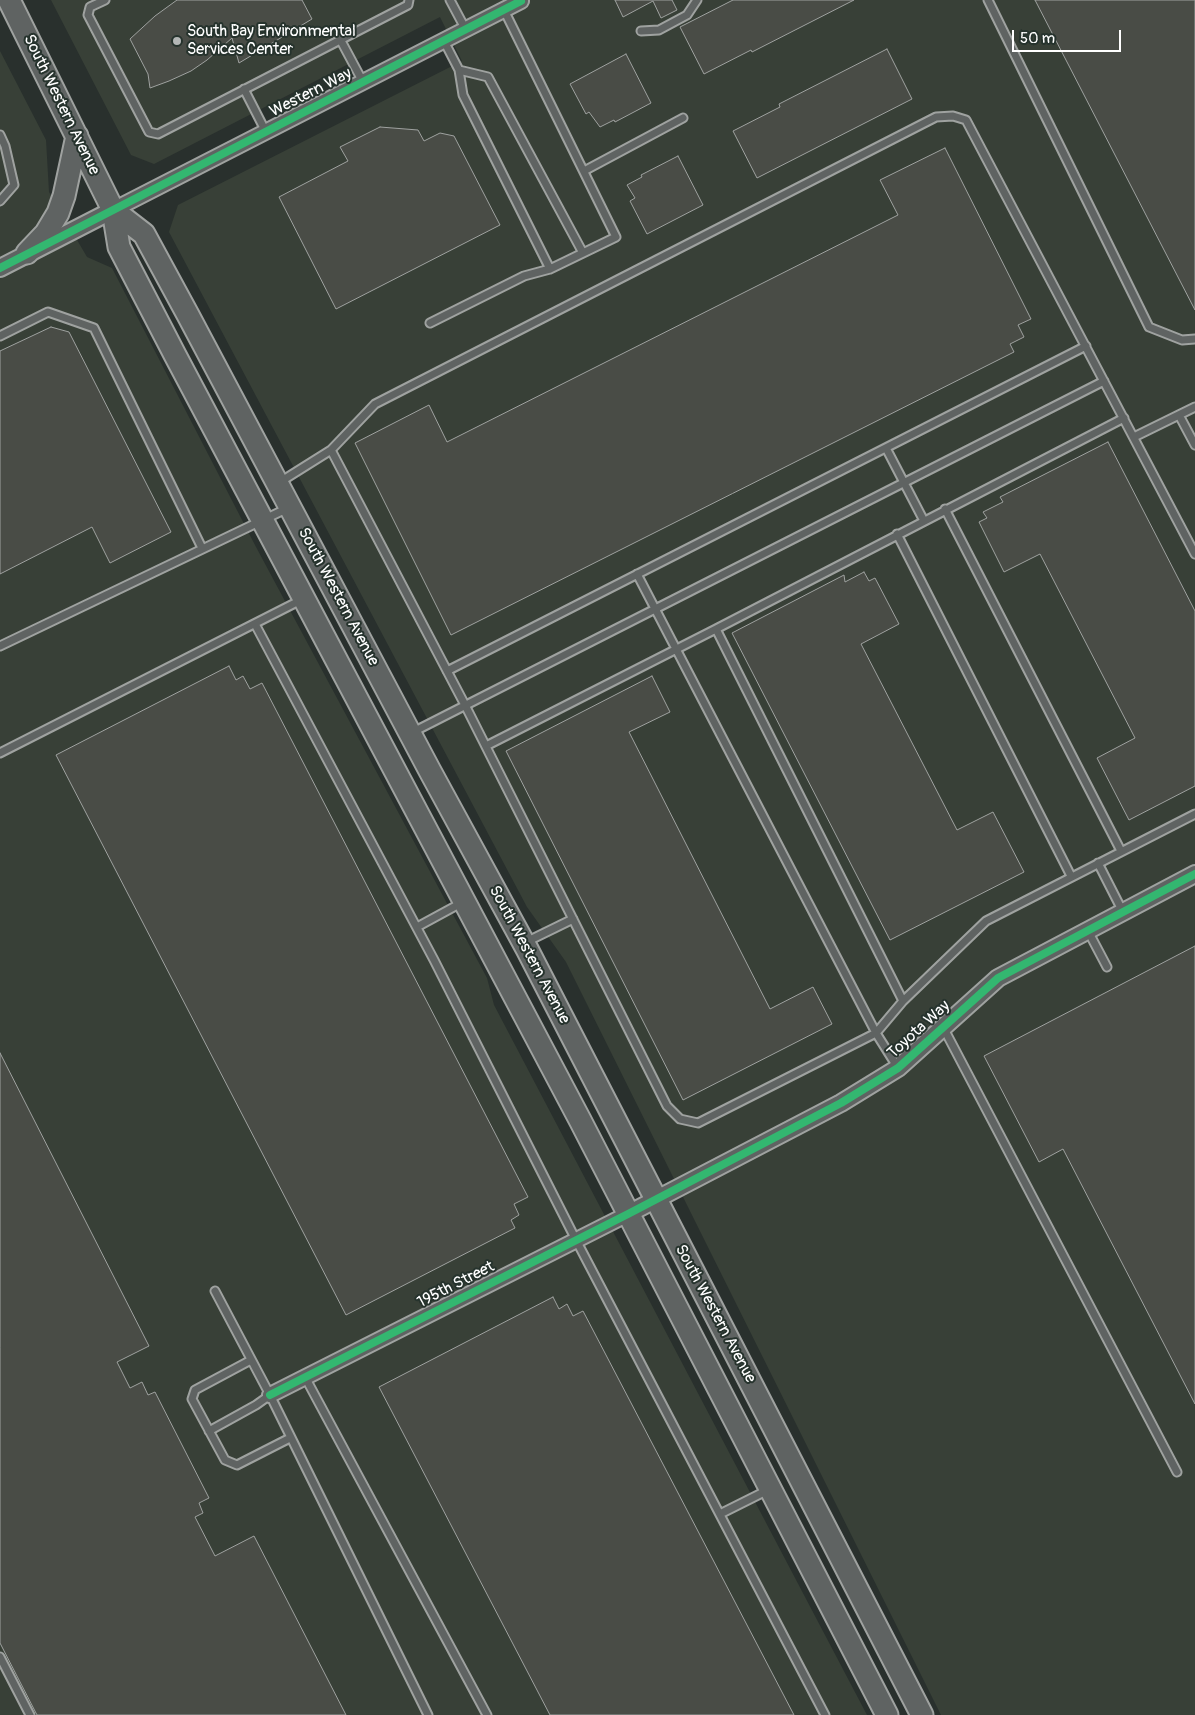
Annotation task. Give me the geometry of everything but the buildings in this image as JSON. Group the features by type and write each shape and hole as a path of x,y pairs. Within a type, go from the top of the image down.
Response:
{"main road":[{"name":"South Western Avenue","path":"9,0 113,210 119,247 576,1113 887,1715"},
{"path":"27,253 46,233 58,213 64,196 77,136"},
{"name":"South Western Avenue","path":"113,210 144,234 278,483 523,944 922,1715"}],"street":[{"name":"Western Way","path":"113,210 521,1"},
{"path":"0,268 113,210"},
{"name":"Toyota Way","path":"655,1199 841,1103 898,1068 998,978 1195,874"},
{"name":"195th Street","path":"270,1395 655,1199"}],"lane":[{"path":"106,0 90,7 88,15 149,132 158,134 408,5 409,0"},
{"path":"450,0 466,30"},
{"path":"641,31 659,30 687,15 697,0"},
{"path":"988,0 1149,327 1182,340 1195,340"},
{"path":"430,323 524,276 550,269 616,237 504,10"},
{"path":"340,39 363,82"},
{"path":"444,40 459,70 464,95 550,269"},
{"path":"459,70 488,77 583,254"},
{"path":"244,89 266,132"},
{"path":"278,483 332,450 375,404 936,118 953,116 966,120 1195,554"},
{"path":"584,171 683,118"},
{"path":"0,135 5,146 14,185 0,201"},
{"path":"0,336 48,312 94,328 202,548"},
{"path":"447,671 1086,346"},
{"path":"410,733 1104,381"},
{"path":"1134,437 1195,407"},
{"path":"1179,415 1195,445"},
{"path":"486,746 1124,418"},
{"path":"886,448 924,521"},
{"path":"332,450 486,746 667,1106 680,1118 698,1123 876,1033 903,1001 986,921 1195,814"},
{"path":"0,646 290,507"},
{"path":"945,510 1121,851"},
{"path":"897,534 1071,876"},
{"path":"636,574 876,1033 898,1068"},
{"path":"0,754 304,599"},
{"path":"255,624 417,927 576,1240 825,1715"},
{"path":"716,629 903,1001"},
{"path":"1098,863 1123,912"},
{"path":"417,927 463,902"},
{"path":"523,944 573,919"},
{"path":"1088,931 1107,967"},
{"path":"943,1027 1177,1472"},
{"path":"215,1291 270,1395 428,1715"},
{"path":"251,1360 195,1390 192,1400 225,1460 237,1465 290,1438"},
{"path":"304,1377 487,1715"},
{"path":"209,1431 270,1395"},
{"path":"720,1514 770,1489"},
{"path":"0,1657 30,1715"}],"shaded area":[{"path":"51,0 1195,0 1195,1715 941,1715 566,962 527,907 169,232 178,205 462,61 440,17 154,164 131,155"},
{"path":"0,51 46,140 49,192 87,257 112,268 256,547 487,978 494,1005 867,1715 0,1715"}],"cycle path":[{"path":"0,268 521,1"},
{"path":"270,1395 628,1214 841,1103 898,1068 998,978 1195,874"}],"place":[{"name":"South Bay Environmental Services Center","path":"177,41"}]}
